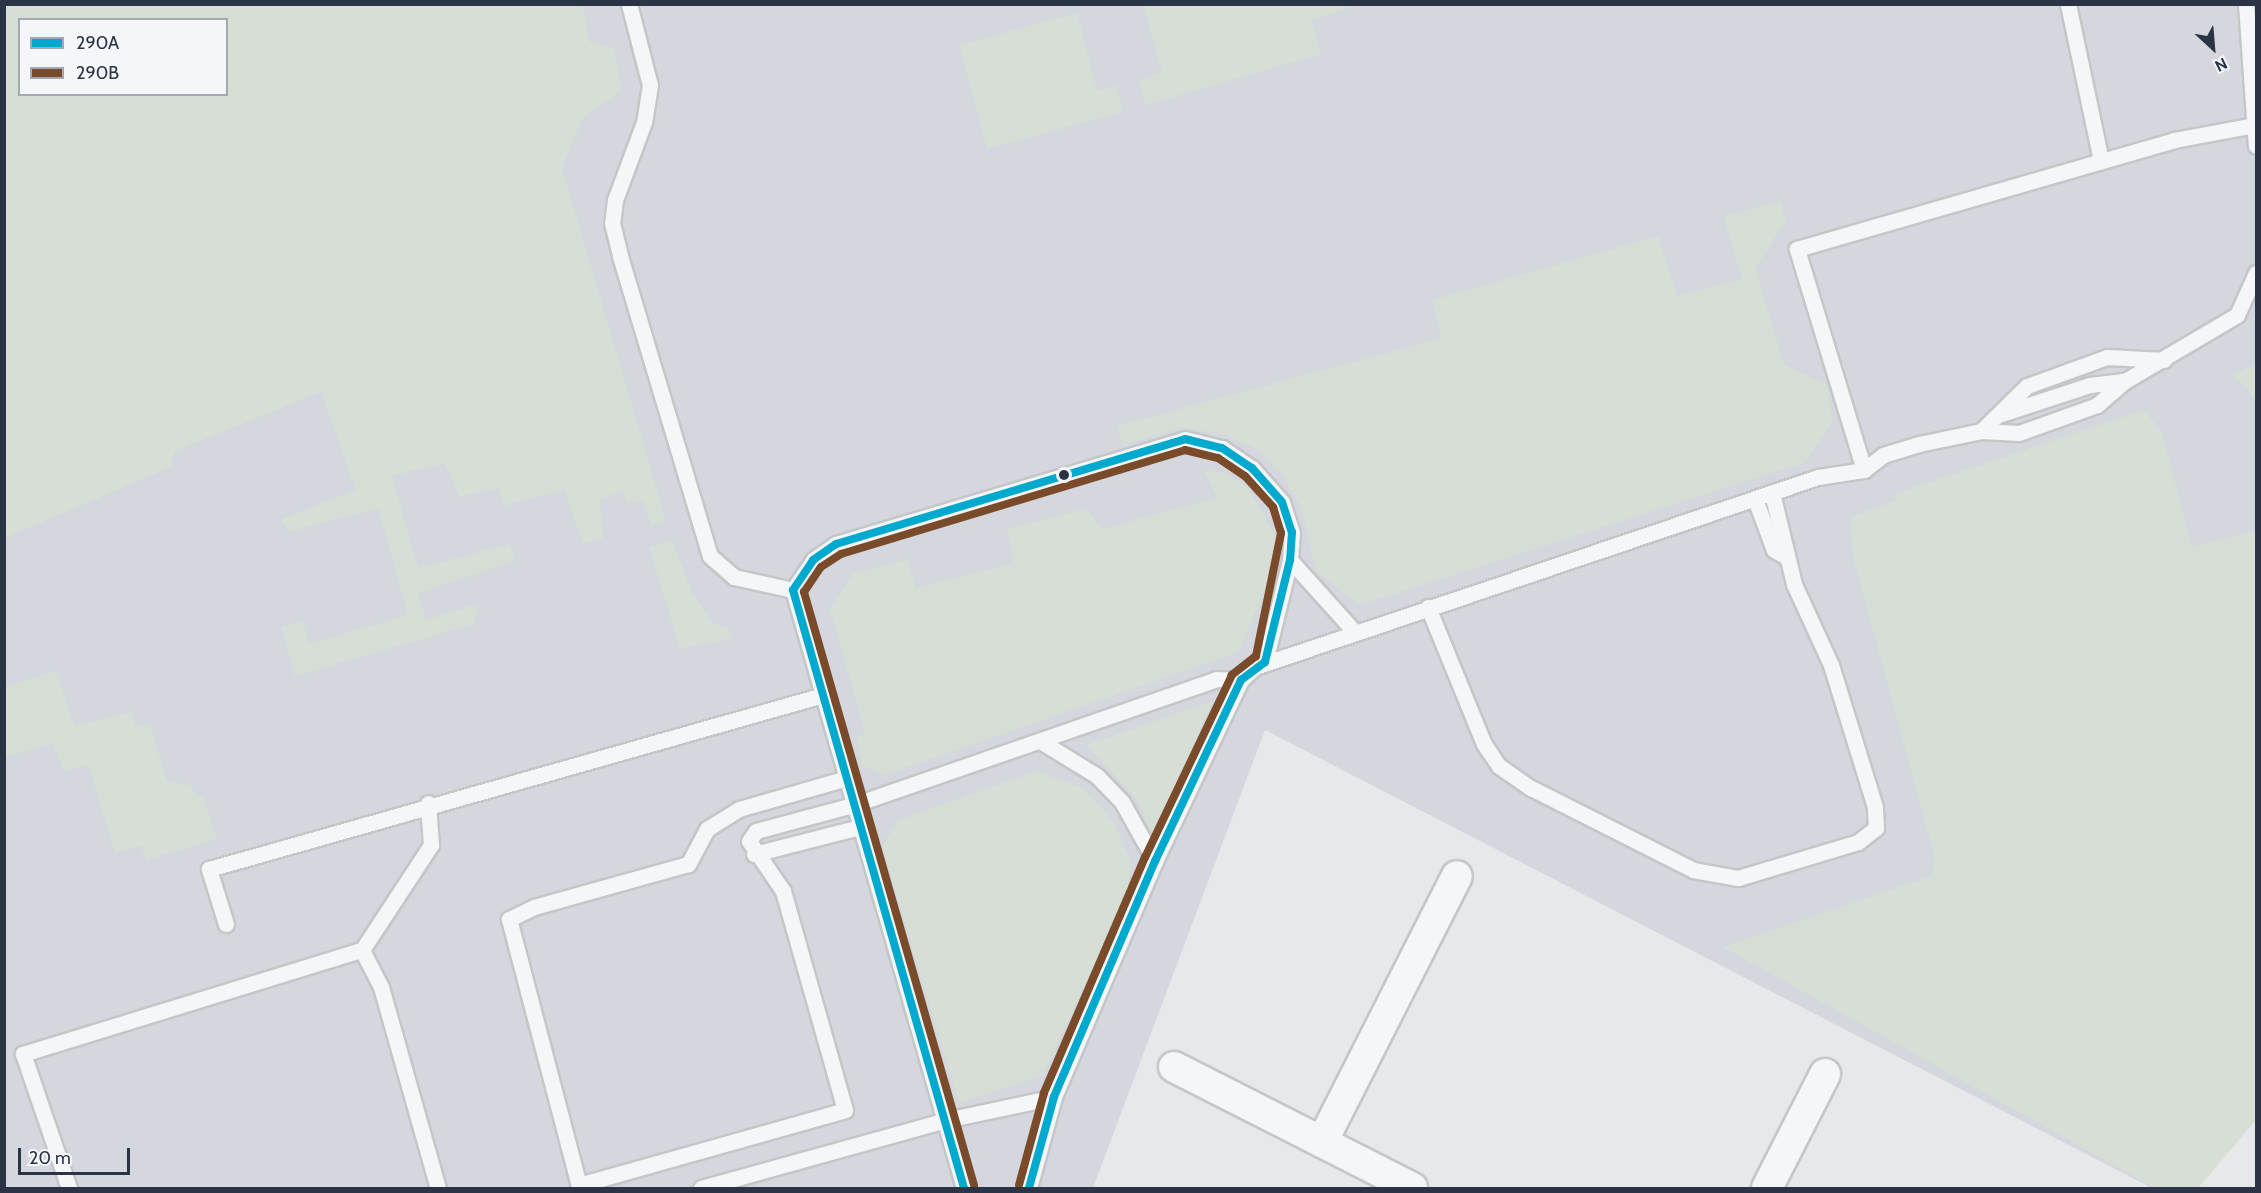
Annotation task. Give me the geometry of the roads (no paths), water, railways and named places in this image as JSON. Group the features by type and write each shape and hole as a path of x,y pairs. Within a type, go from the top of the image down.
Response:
{"street":[{"path":"1322,1142 1457,876"},
{"path":"1174,1067 1412,1188"},
{"path":"1767,1188 1825,1074"}],"lane":[{"path":"629,4 650,85 644,122 615,200 612,223 620,256 710,556 734,577 793,590"},
{"path":"2068,4 2101,160"},
{"path":"2246,4 2256,146"},
{"path":"1864,470 1797,249 2101,160 2254,125"},
{"path":"1029,1188 1054,1097 1155,861 1241,680 1266,662 1353,630 1772,493 1864,470 1883,455 1981,431 2019,433 2097,405 2125,381 2238,315 2256,273"},
{"path":"1981,431 2027,386 2108,357 2164,360"},
{"path":"1998,415 2090,385 2125,381"},
{"path":"964,1188 793,590 813,560 836,544 1185,439 1222,448 1252,468 1282,501 1292,532 1290,560 1266,662"},
{"path":"1772,493 1788,547 1785,556"},
{"path":"1428,607 1484,744 1499,766 1602,827 1693,870 1738,878 1858,843 1876,828 1831,665 1785,556 1774,550 1755,499"},
{"path":"1290,560 1353,630"},
{"path":"847,778 739,809 707,829 688,864 534,906 509,920 579,1185 845,1110 783,891 754,854 749,841 756,831 853,805 1042,742 1216,680 1241,680"},
{"path":"226,924 209,869 428,803 823,695"},
{"path":"1042,742 1097,776 1122,802 1155,861"},
{"path":"69,1188 23,1054 362,951 431,845 428,803"},
{"path":"754,854 860,827"},
{"path":"362,951 381,987 438,1188"},
{"path":"701,1188 946,1120 1054,1097"}]}
